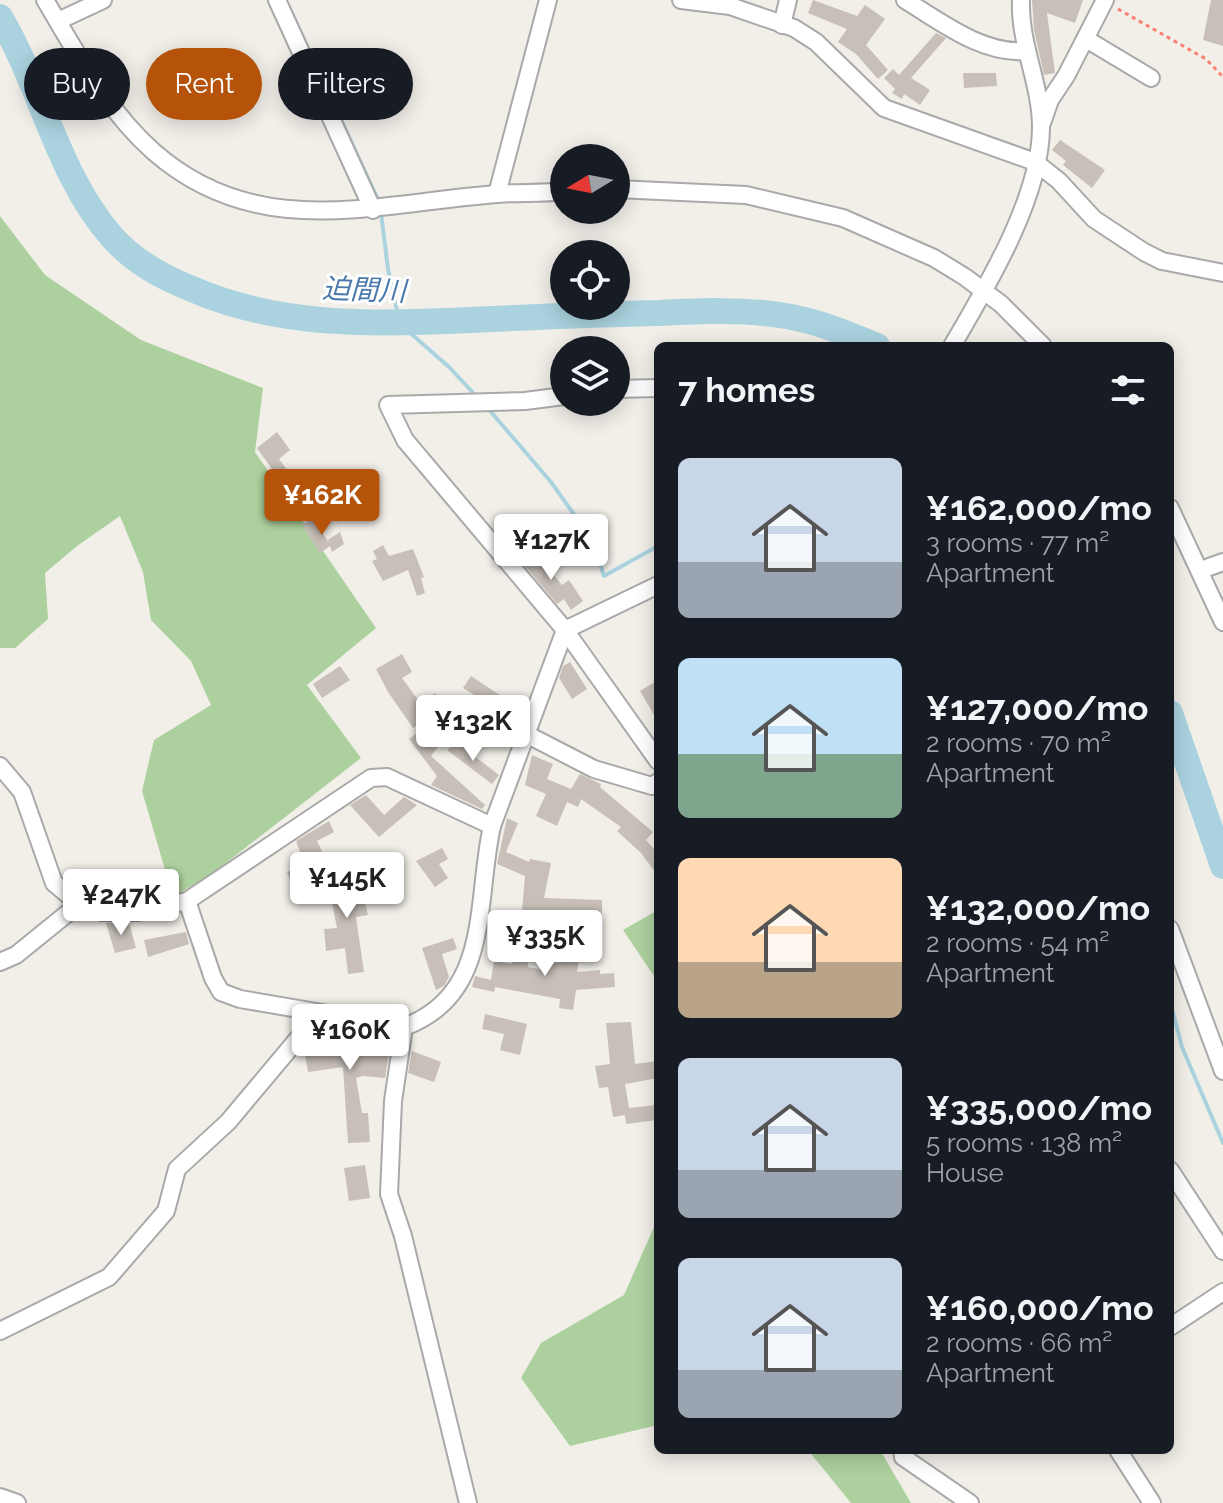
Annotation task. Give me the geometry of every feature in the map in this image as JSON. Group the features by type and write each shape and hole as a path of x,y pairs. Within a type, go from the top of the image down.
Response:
{"street":[{"path":"45,0 132,130 156,154 215,191 268,207 342,212 497,194 550,192"},
{"path":"58,21 103,0"},
{"path":"277,0 373,210"},
{"path":"497,194 548,0"},
{"path":"681,0 730,6 794,28 816,42 884,108 1035,162 1059,181 1094,219 1144,252 1162,261 1223,273"},
{"path":"782,25 788,0"},
{"path":"905,0 962,34 991,47 1010,53 1027,51"},
{"path":"1021,0 1041,127"},
{"path":"954,342 1011,239 1050,100 1104,1"},
{"path":"1086,39 1151,78"},
{"path":"630,190 746,195 843,218 934,258 983,291 1039,342"},
{"path":"630,389 654,388"},
{"path":"550,398 388,405 405,440 565,630 654,755"},
{"path":"1174,516 1223,622"},
{"path":"1201,570 1223,562"},
{"path":"187,901 213,978 221,992 240,999 310,1013 404,1027 429,1018 449,999 474,956 485,858 492,826 524,733 565,630 654,587"},
{"path":"524,733 594,769 654,789"},
{"path":"0,766 22,792 54,883 79,904 102,912 138,912 187,901 371,778 387,777 492,826"},
{"path":"0,962 16,955 79,904"},
{"path":"1174,940 1223,1071"},
{"path":"0,1331 109,1277 166,1211 177,1169 228,1122 306,1029 310,1013"},
{"path":"404,1027 393,1101 389,1194 403,1236 468,1503"},
{"path":"1174,1176 1223,1251"},
{"path":"1174,1324 1223,1292"},
{"path":"903,1454 970,1503"},
{"path":"1121,1454 1152,1503"},
{"path":"0,1497 17,1503"}],"path":[{"path":"1104,1 1179,41 1206,59 1223,77"}],"green space":[{"path":"0,216 45,275 141,340 263,388 255,452 376,628 307,685 361,758 213,873 173,897 142,791 154,740 211,705 191,661 151,620 143,572 120,516 45,573 48,619 15,648 0,648"},
{"path":"654,912 654,976 623,930"},
{"path":"654,1227 654,1426 570,1446 521,1378 541,1343 624,1295"},
{"path":"811,1454 882,1454 911,1503 851,1503"}],"building":[{"path":"813,0 857,16 865,5 885,19 866,45 888,70 878,79 856,54 838,42 847,29 808,13"},
{"path":"1032,0 1083,0 1075,23 1047,13 1055,73 1044,75 1034,30"},
{"path":"1211,0 1223,0 1223,46 1203,40"},
{"path":"936,33 946,38 911,78 930,90 920,105 904,94 902,99 892,93 895,89 884,78 893,69 899,75"},
{"path":"963,73 996,73 997,86 964,88"},
{"path":"1060,140 1105,170 1092,188 1063,165 1066,161 1052,150"},
{"path":"277,432 290,450 279,459 303,491 309,490 319,503 304,514 257,448"},
{"path":"313,518 329,543 328,540 340,532 344,544 332,552 330,546 320,553 302,525"},
{"path":"383,545 389,556 413,549 424,577 421,578 425,593 417,596 408,570 383,581 372,561 377,559 373,551"},
{"path":"533,550 562,585 569,580 583,601 571,610 564,599 557,604 520,560"},
{"path":"402,654 412,672 402,678 421,704 435,693 444,705 413,728 376,669"},
{"path":"570,662 587,689 572,699 559,678 563,666"},
{"path":"340,666 350,680 322,698 313,684"},
{"path":"471,676 518,707 490,738 470,721 486,702 463,688"},
{"path":"654,682 654,715 640,691"},
{"path":"424,728 438,747 431,756 485,805 482,809 431,785 437,776 409,739"},
{"path":"456,742 499,775 492,784 447,750"},
{"path":"532,755 553,764 547,779 571,789 580,774 601,784 600,787 653,832 646,840 654,849 654,871 641,853 617,831 621,827 581,799 578,807 567,802 557,826 536,816 546,794 525,785"},
{"path":"366,795 384,815 404,797 417,805 379,837 350,805"},
{"path":"507,818 518,823 506,852 529,862 530,859 551,863 544,898 602,900 602,917 535,915 534,929 514,927 514,932 488,934 491,914 522,911 525,876 497,864"},
{"path":"329,821 334,832 317,841 330,868 291,882 287,872 305,865 296,841"},
{"path":"442,848 448,859 439,864 448,878 435,887 416,861"},
{"path":"353,874 355,883 360,881 368,915 356,917 364,972 348,974 345,948 326,951 324,929 337,928 327,878"},
{"path":"106,923 129,923 136,948 115,953"},
{"path":"186,932 189,944 148,957 144,940"},
{"path":"453,938 457,949 442,954 449,977 444,986 436,990 422,948"},
{"path":"512,951 527,951 528,967 549,971 553,955 568,959 569,952 580,953 577,972 600,970 600,974 614,973 615,987 576,990 573,1010 559,1008 560,999 495,987 494,992 472,987 475,976 491,980 494,961 512,964"},
{"path":"485,1014 527,1024 520,1055 500,1050 504,1034 482,1029"},
{"path":"631,1022 635,1064 654,1061 654,1079 625,1084 629,1108 654,1105 654,1120 626,1124 625,1115 613,1117 608,1087 599,1088 595,1066 610,1064 606,1023"},
{"path":"367,1032 368,1045 390,1046 385,1078 356,1078 362,1113 368,1113 370,1142 348,1143 343,1067 308,1072 304,1048 315,1036"},
{"path":"412,1051 441,1062 434,1082 408,1073"},
{"path":"365,1165 370,1198 349,1201 344,1168"}],"waterway":[{"path":"290,9 380,204"},
{"name":"迫間川","path":"0,17 15,44 77,186 112,237 159,274 226,302 295,317 365,322 755,312 809,321 867,342"},
{"name":"迫間川","path":"381,213 388,269 400,324 449,367 477,397"},
{"path":"486,406 551,482 583,527 592,540 604,576 654,548"},
{"name":"迫間川","path":"1174,725 1223,866"},
{"path":"1174,1016 1182,1047 1223,1143"}]}
